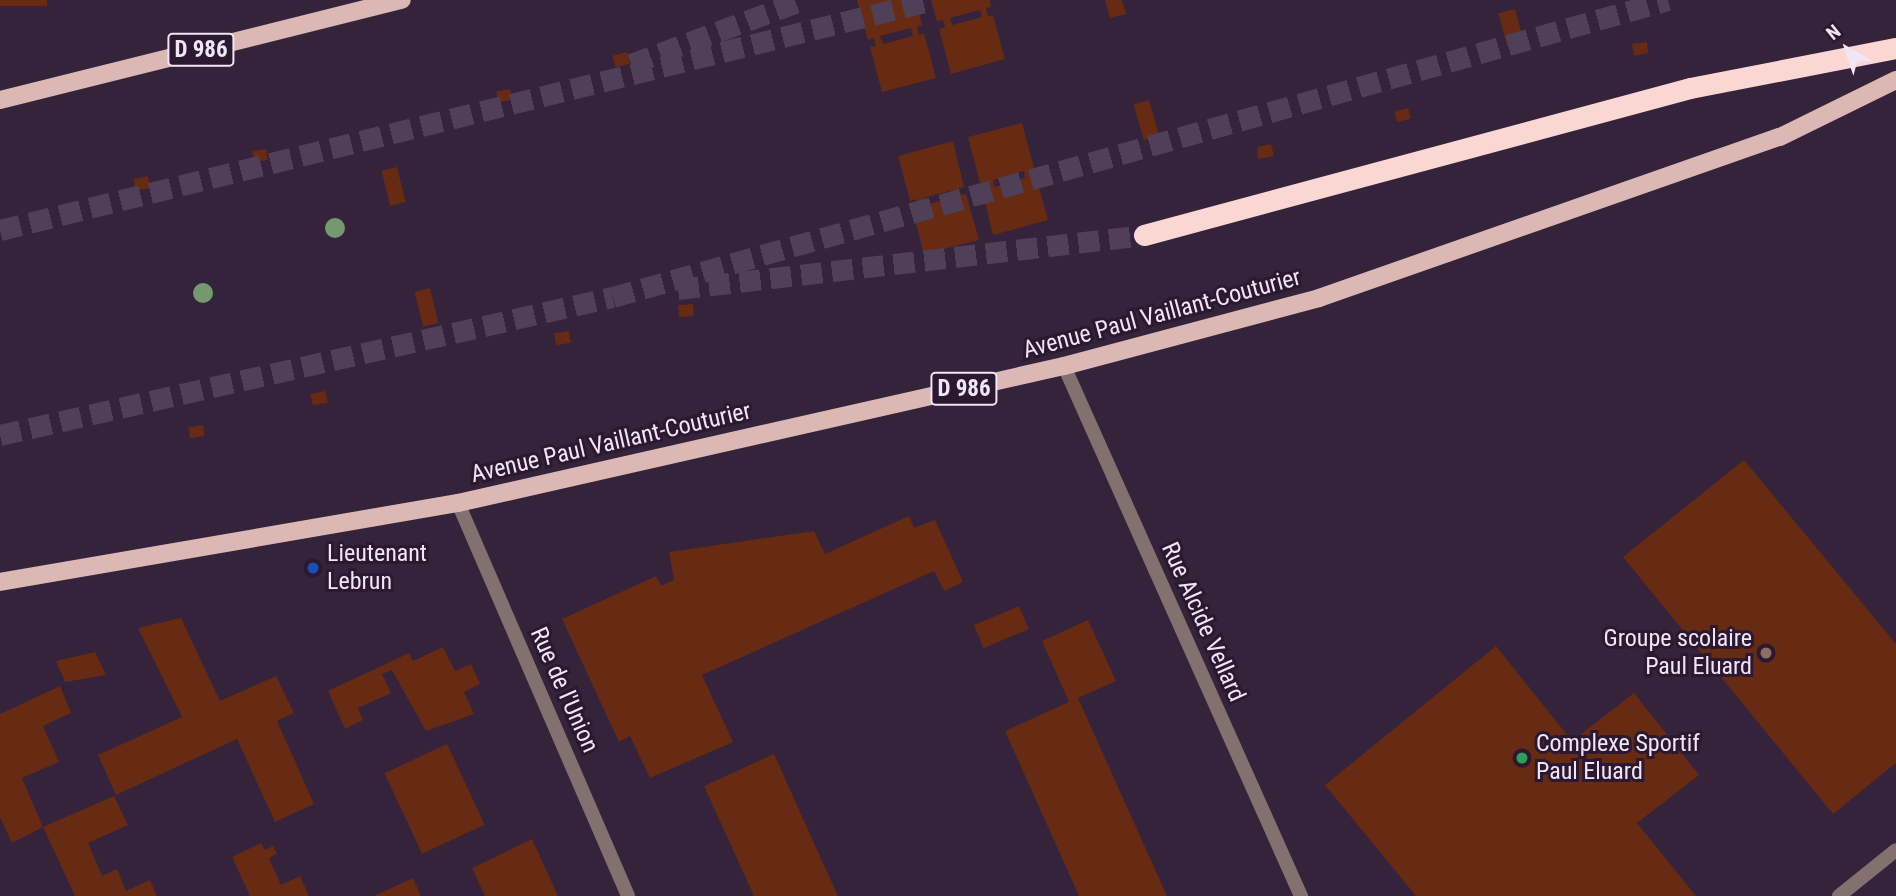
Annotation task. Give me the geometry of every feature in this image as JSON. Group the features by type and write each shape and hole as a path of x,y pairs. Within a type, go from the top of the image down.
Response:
{"highway":[{"path":"1144,235 1690,88 1896,48"}],"main road":[{"name":"D 986","path":"0,100 402,0"},
{"name":"Avenue Paul Vaillant-Couturier","path":"0,582 458,503 1064,366 1319,298 1780,137 1896,80"}],"street":[{"name":"Rue Alcide Vellard","path":"1064,366 1301,896"},
{"name":"Rue de l'Union","path":"458,503 628,896"},
{"path":"1839,896 1896,850"}],"building":[{"path":"0,0 47,0 47,6 0,6"},
{"path":"857,0 916,0 922,25 917,27 919,35 924,33 936,78 882,92 870,47 876,46 874,38 868,40","holes":["911,28 913,36 883,44 880,36"]},
{"path":"931,0 990,0 991,7 986,8 988,16 993,15 1005,59 951,74 939,29 945,27 943,20 937,22","holes":["980,10 982,17 952,25 950,18"]},
{"path":"1105,0 1122,0 1126,14 1110,18"},
{"path":"1515,9 1524,43 1508,47 1499,13"},
{"path":"1647,42 1648,53 1634,56 1632,44"},
{"path":"627,52 630,64 615,67 612,56"},
{"path":"510,89 512,100 498,102 496,91"},
{"path":"1149,100 1159,136 1144,140 1134,104"},
{"path":"1408,108 1411,119 1397,122 1394,112"},
{"path":"1022,123 1034,168 1028,170 1031,177 1036,176 1048,220 993,235 982,190 988,188 986,181 980,183 968,137","holes":["1024,171 1025,178 994,187 993,180"]},
{"path":"953,141 964,187 959,188 961,195 966,194 979,240 924,254 912,209 918,207 916,199 910,201 898,156","holes":["953,190 956,197 925,205 923,198"]},
{"path":"1271,144 1274,156 1258,159 1257,147"},
{"path":"266,149 268,160 254,162 252,151"},
{"path":"397,167 406,202 390,206 381,171"},
{"path":"148,176 151,188 135,191 134,179"},
{"path":"430,288 439,323 423,327 414,292"},
{"path":"693,304 694,316 679,317 678,305"},
{"path":"569,331 571,343 556,345 554,333"},
{"path":"325,391 328,403 313,405 310,394"},
{"path":"203,425 205,436 190,438 188,428"},
{"path":"1744,460 1896,644 1896,763 1833,814 1623,557"},
{"path":"909,516 914,528 935,520 963,582 944,591 934,571 702,675 733,742 650,778 630,736 619,742 562,619 656,576 661,586 674,580 669,552 814,531 825,554"},
{"path":"1019,606 1029,629 984,648 974,625"},
{"path":"181,618 220,701 276,676 294,713 277,721 314,804 275,822 237,739 116,795 98,755 182,717 138,628"},
{"path":"1088,620 1116,681 1078,698 1167,896 1079,896 1005,731 1069,702 1042,641"},
{"name":"Complexe Sportif Paul Eluard","path":"1496,646 1572,741 1634,693 1699,775 1637,823 1696,896 1416,896 1325,785"},
{"path":"443,647 455,671 471,664 480,684 464,692 474,714 426,731 392,670 382,674 391,693 358,708 363,720 345,729 328,691 409,653 413,661"},
{"path":"95,652 106,675 65,682 56,661"},
{"path":"60,686 71,713 43,726 59,762 22,778 43,827 12,843 0,817 0,714"},
{"path":"447,744 485,825 422,854 384,773"},
{"path":"774,754 838,896 754,896 704,786"},
{"path":"114,796 128,825 88,843 102,876 117,869 126,891 150,880 157,896 75,896 43,827"},
{"path":"532,839 558,896 485,896 472,868"},
{"path":"261,843 265,850 273,846 277,854 269,858 281,885 300,876 309,896 250,896 232,857"},
{"path":"413,878 421,896 374,896"}],"tunnel":[{"path":"631,64 803,0"},
{"path":"0,230 933,0"},
{"path":"0,435 613,297 1668,0"},
{"path":"678,289 1144,235"}],"place":[{"name":"Lieutenant Lebrun","path":"313,568"},
{"name":"Groupe scolaire Paul Eluard","path":"1766,653"},
{"name":"Complexe Sportif Paul Eluard","path":"1522,758"}]}
